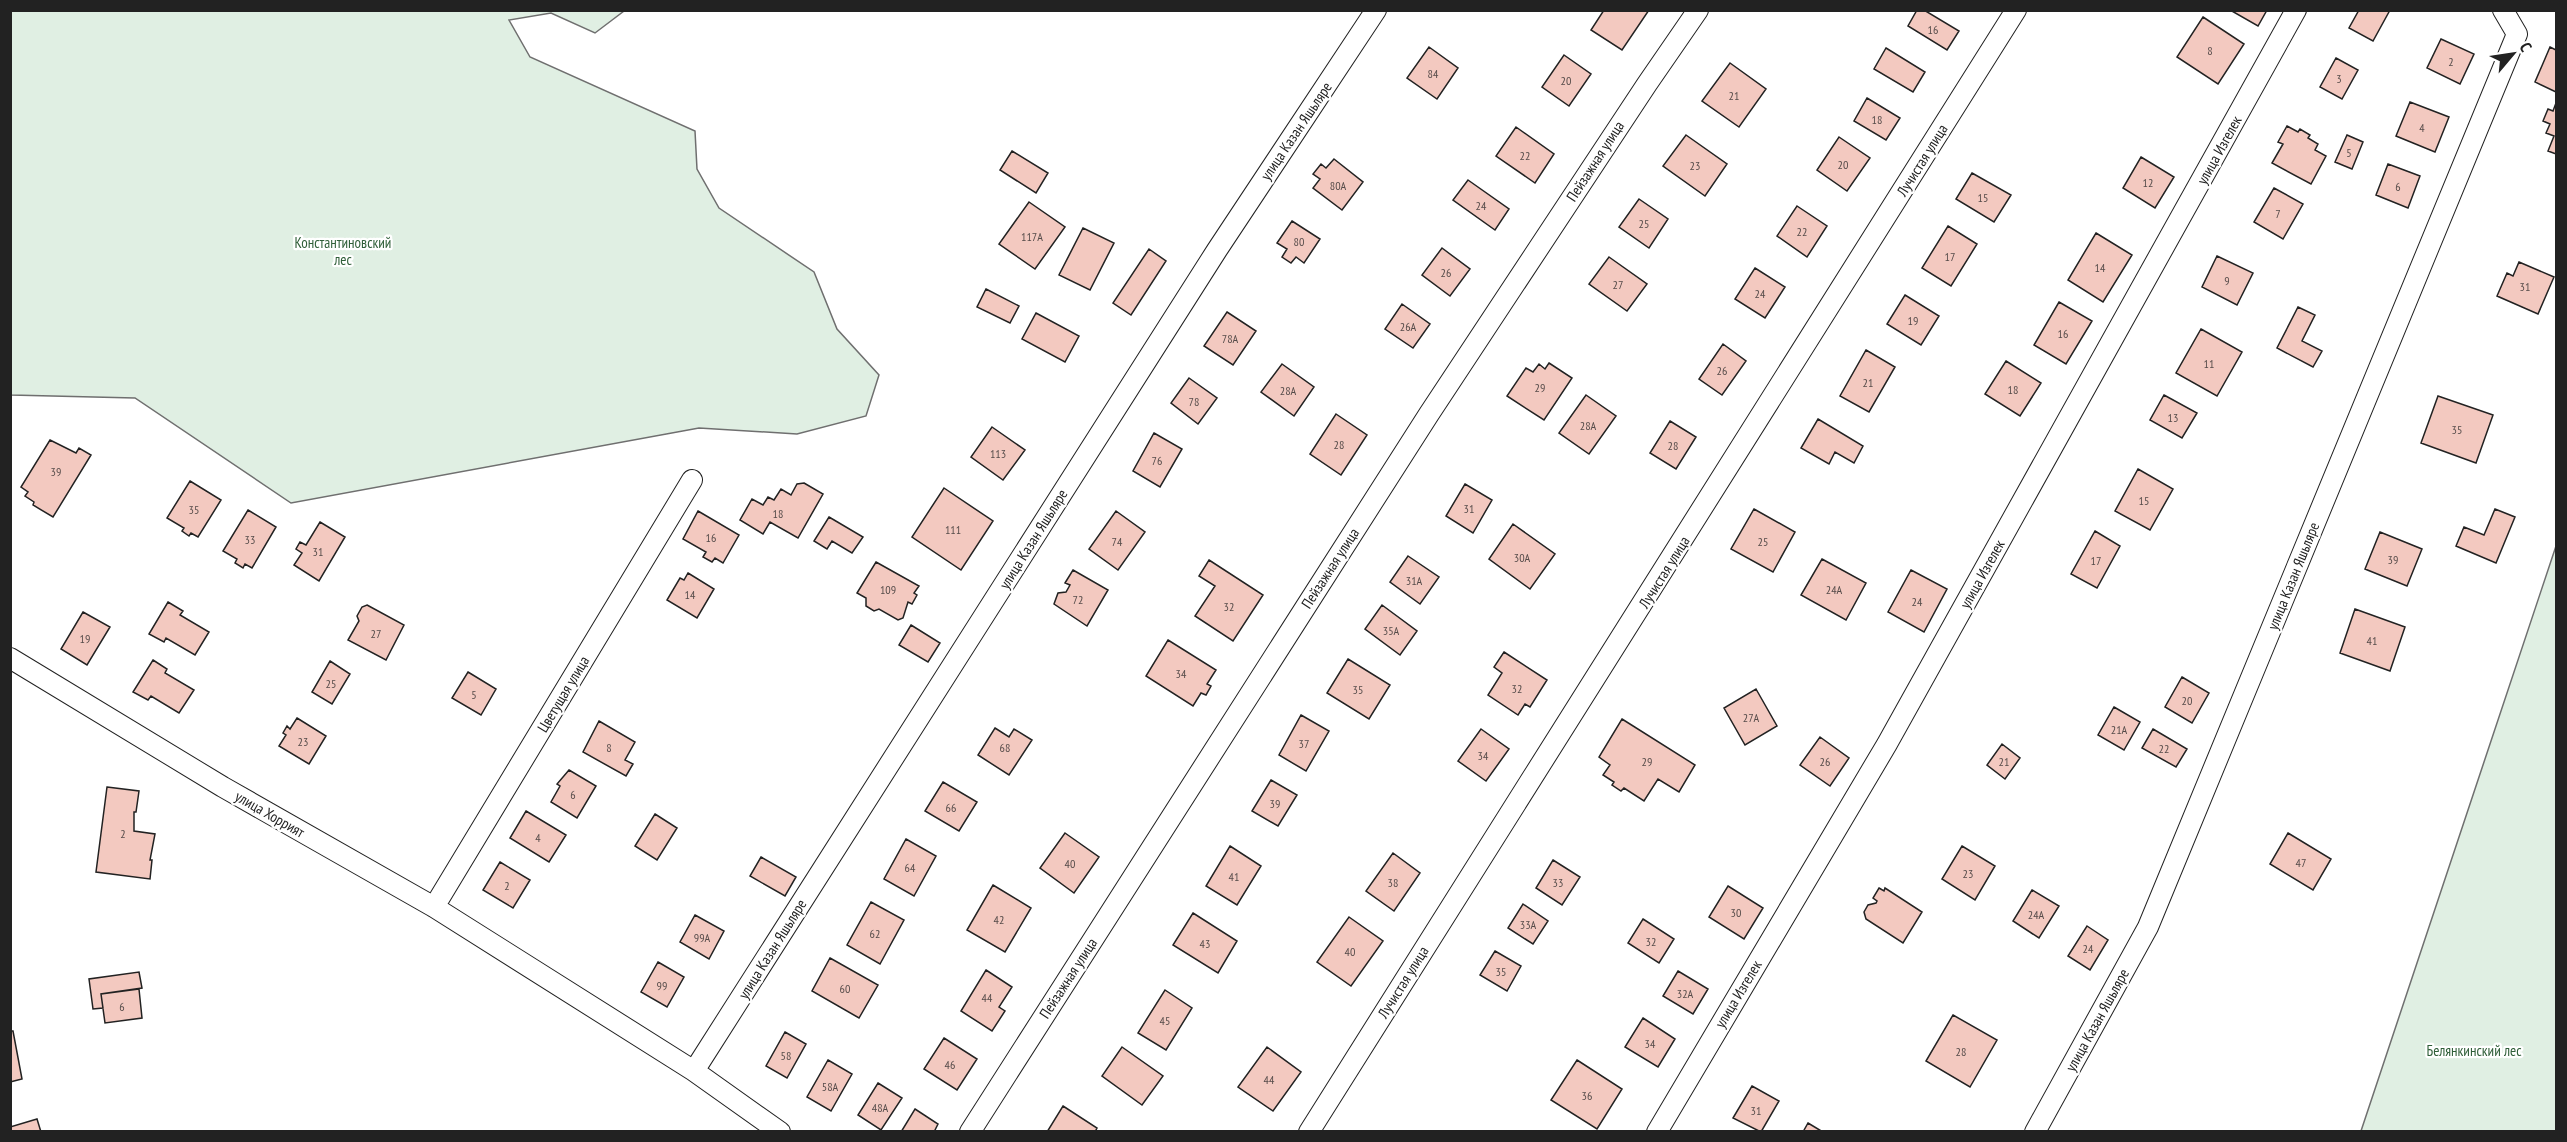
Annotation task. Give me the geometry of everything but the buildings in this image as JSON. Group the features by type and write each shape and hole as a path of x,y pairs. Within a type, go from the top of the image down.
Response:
{"street":[{"name":"улица Казан Яшьляре","path":"694,1071 1217,250 1376,10"},
{"name":"Пейзажная улица","path":"970,1131 1422,424 1698,10"},
{"name":"Лучистая улица","path":"1308,1131 2016,10"},
{"name":"улица Изгелек","path":"1657,1131 1887,744 2296,10"},
{"name":"улица Казан Яшьляре","path":"2035,1131 2153,916 2517,34 2504,10"},
{"name":"Цветущая улица","path":"434,907 692,480"},
{"name":"улица Хоррият","path":"10,658 223,787 434,907 694,1071"},
{"path":"694,1071 780,1131"}],"green space":[{"name":"Константиновский лес","path":"11,10 624,11 595,33 551,13 509,20 530,57 695,131 697,169 719,208 814,272 837,329 879,375 866,416 797,434 699,428 291,503 135,398 11,395"},
{"name":"Белянкинский лес","path":"2556,546 2556,1131 2361,1131"}]}
